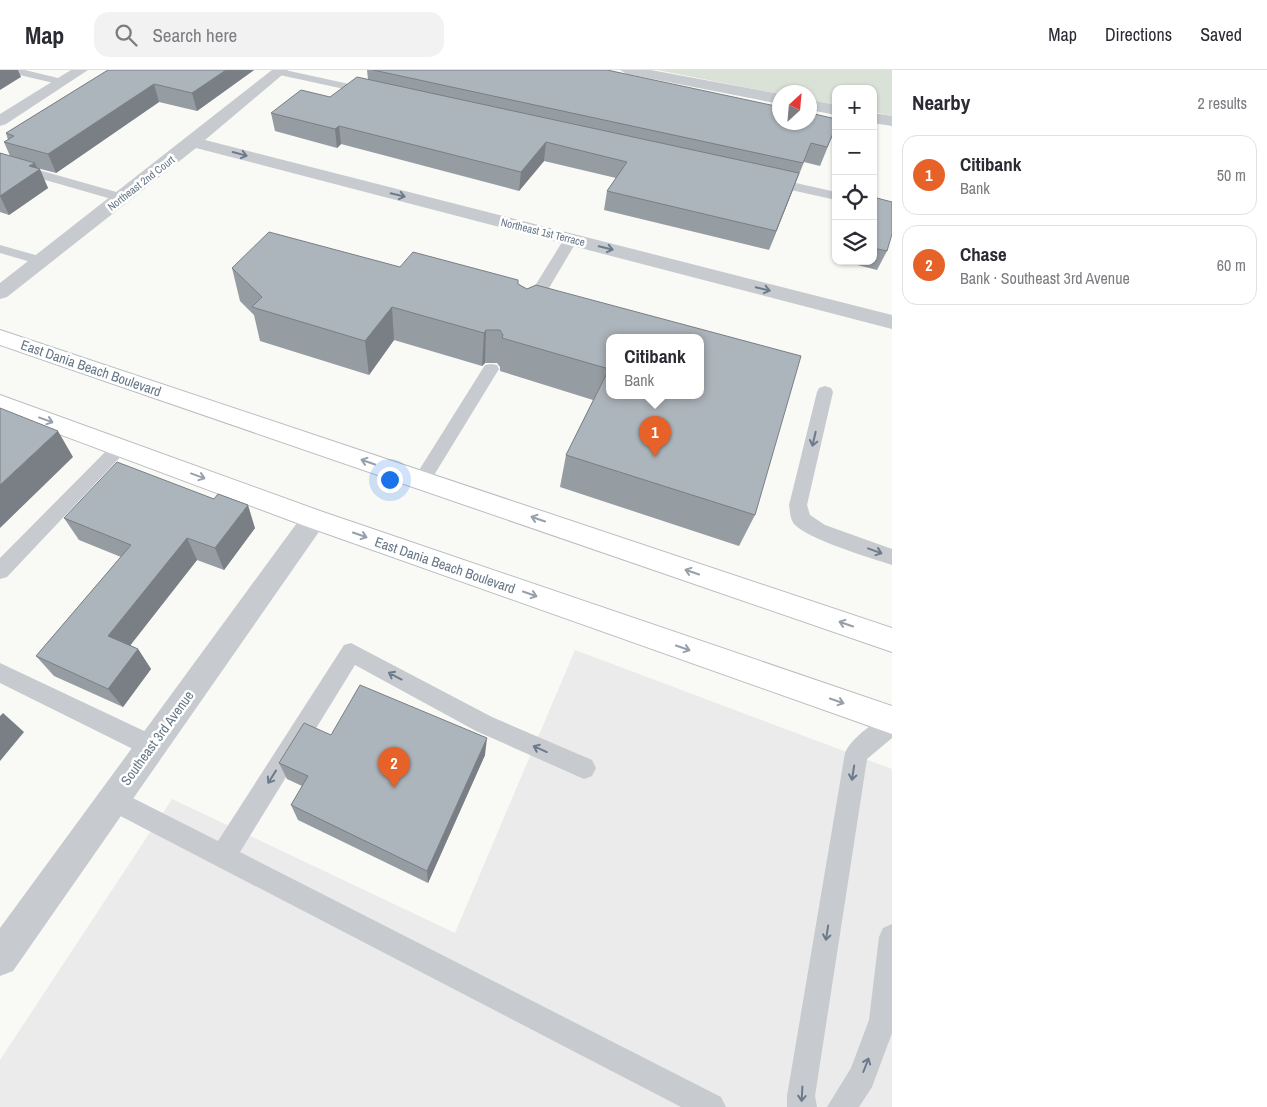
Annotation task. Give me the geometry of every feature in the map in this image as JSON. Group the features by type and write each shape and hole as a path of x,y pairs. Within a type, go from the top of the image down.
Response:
{"main road":[{"name":"East Dania Beach Boulevard","path":"0,337 892,640"},
{"name":"East Dania Beach Boulevard","path":"0,403 314,519 892,720"}],"street":[{"path":"0,121 81,70"},
{"path":"627,70 772,97"},
{"name":"Northeast 2nd Court","path":"0,293 193,142 280,71"},
{"path":"817,106 832,109"},
{"path":"877,119 892,121"},
{"name":"Northeast 1st Terrace","path":"193,142 892,322"},
{"name":"Southeast 3rd Avenue","path":"0,958 314,519"}],"lane":[{"path":"11,70 62,82"},
{"path":"280,71 384,95"},
{"path":"0,163 122,198"},
{"path":"759,179 832,195"},
{"path":"524,316 571,239"},
{"path":"0,249 41,261"},
{"path":"422,480 491,369"},
{"path":"825,392 798,505 801,519 818,530 892,557"},
{"path":"0,571 120,447"},
{"path":"223,856 351,652 484,724 584,768"},
{"path":"0,673 151,746"},
{"path":"802,1107 801,1096 856,753 892,724"},
{"path":"113,800 711,1107"},
{"path":"842,1107 862,1077 883,1020 892,937"}],"shaded area":[{"path":"657,70 892,70 892,116 877,113 877,85 832,85 832,104 817,101 817,85 772,85 772,93"},
{"path":"575,650 892,769 892,1107 0,1107 0,1060 172,799 455,933"}],"building":[{"path":"108,70 226,70 192,93 154,84 48,154 4,142 14,136 6,133"},
{"path":"373,70 607,70 772,105 772,130 817,130 817,115 832,118 832,136 827,147 811,143 803,163"},
{"path":"357,77 799,173 776,231 607,191 627,162 546,142 521,172 339,126 335,129 271,113 301,90 330,97"},
{"path":"0,153 35,163 29,166 40,169 0,196"},
{"path":"877,198 892,202 892,234 887,251 877,249"},
{"path":"269,232 400,267 413,252 518,280 518,284 527,289 536,285 801,356 755,515 566,455 606,375 606,399 704,399 704,334 606,334 606,368 502,338 503,335 500,330 486,330 484,333 392,307 365,341 252,307 262,297 232,268"},
{"path":"0,408 58,431 0,485"},
{"path":"117,462 214,499 218,494 248,505 215,548 187,538 108,636 138,649 108,689 36,656 131,545 64,518"},
{"path":"360,685 487,738 427,871 291,805 308,776 279,763 304,723 331,735"}],"place":[{"name":"Citibank","path":"655,457"},
{"name":"Chase","path":"394,788"}]}
